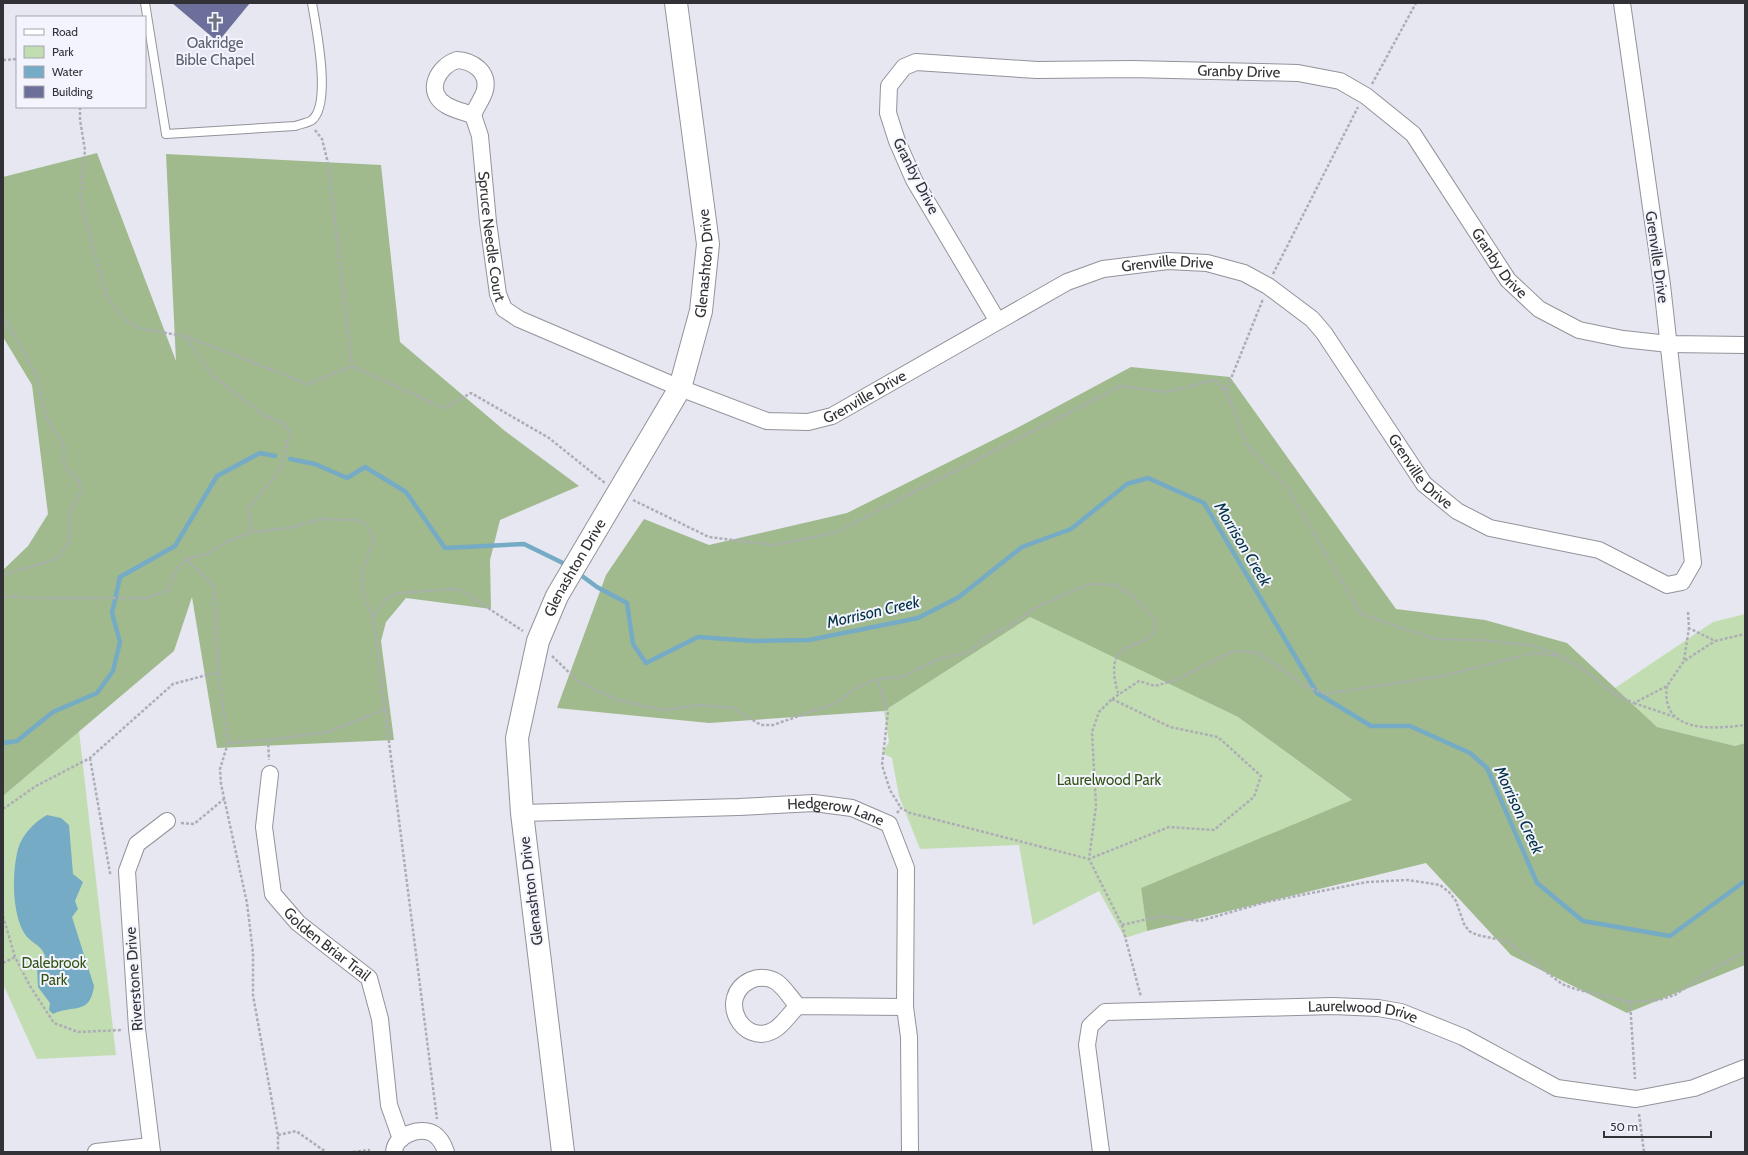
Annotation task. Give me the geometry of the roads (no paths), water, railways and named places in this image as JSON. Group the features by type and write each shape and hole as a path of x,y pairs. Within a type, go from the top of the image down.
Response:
{"street":[{"name":"Glenashton Drive","path":"563,1152 522,813 517,738 538,641 557,596 680,388 702,311 708,244 676,3"},
{"name":"Grenville Drive","path":"680,388 767,421 808,422 832,416 997,320 1067,282 1103,269 1168,261 1207,263 1244,273 1268,286 1312,319 1324,333 1424,484 1457,511 1490,528 1599,550 1667,585 1682,582 1693,564 1668,344 1622,3"},
{"name":"Granby Drive","path":"997,320 914,180 897,142 888,113 888,86 904,67 916,62 1038,70 1132,69 1298,74 1340,81 1366,96 1413,134 1508,280 1539,309 1579,330 1623,340 1668,344 1745,345"},
{"name":"Spruce Needle Court","path":"473,115 480,136 488,222 498,294 504,309 519,319 680,388"},
{"name":"Golden Briar Trail","path":"270,774 264,827 273,894 298,922 369,978 380,1019 389,1105 397,1146"},
{"name":"Hedgerow Lane","path":"522,813 739,808 814,803 852,808 889,824 906,868 905,1007 909,1036 910,1152"},
{"name":"Riverstone Drive","path":"151,1149 137,1029 127,871 138,844 167,821"},
{"path":"798,1006 905,1007"},
{"name":"Laurelwood Drive","path":"1101,1152 1087,1045 1090,1026 1105,1012 1333,1006 1401,1012 1463,1037 1557,1088 1636,1099 1694,1088 1745,1068"},
{"name":"Golden Briar Trail","path":"397,1146 410,1132 421,1130 434,1134 445,1148"},
{"path":"96,1152 151,1149"}],"lane":[{"path":"145,3 166,134 295,126 313,120 321,106 323,86 312,3"}],"water":[{"path":"47,815 61,818 69,825 73,874 83,882 75,901 78,909 72,917 94,986 89,1002 85,1005 80,1008 60,1011 53,1014 49,1010 50,1003 38,987 37,967 46,968 46,960 41,949 26,936 23,931 19,922 14,891 16,858 22,839 29,829"}],"waterway":[{"name":"Morrison Creek","path":"3,743 17,741 53,712 97,693 113,671 120,642 112,613 120,577 175,546 217,476 260,453 275,456"},
{"name":"Morrison Creek","path":"290,459 315,464 347,478 365,467 406,492 445,548 524,544 569,566"},
{"name":"Morrison Creek","path":"578,573 597,587 627,603 633,644 646,663 698,637 754,641 809,640 918,618 959,597 1022,547 1071,529 1127,484 1148,478 1204,503 1317,693 1371,726 1410,726 1470,753 1487,768 1537,883 1583,921 1670,936 1745,881"}],"place":[{"name":"Oakridge Bible Chapel","path":"215,22"}],"park label":[{"name":"Laurelwood Park","path":"1109,780"},
{"name":"Dalebrook Park","path":"54,972"}]}
